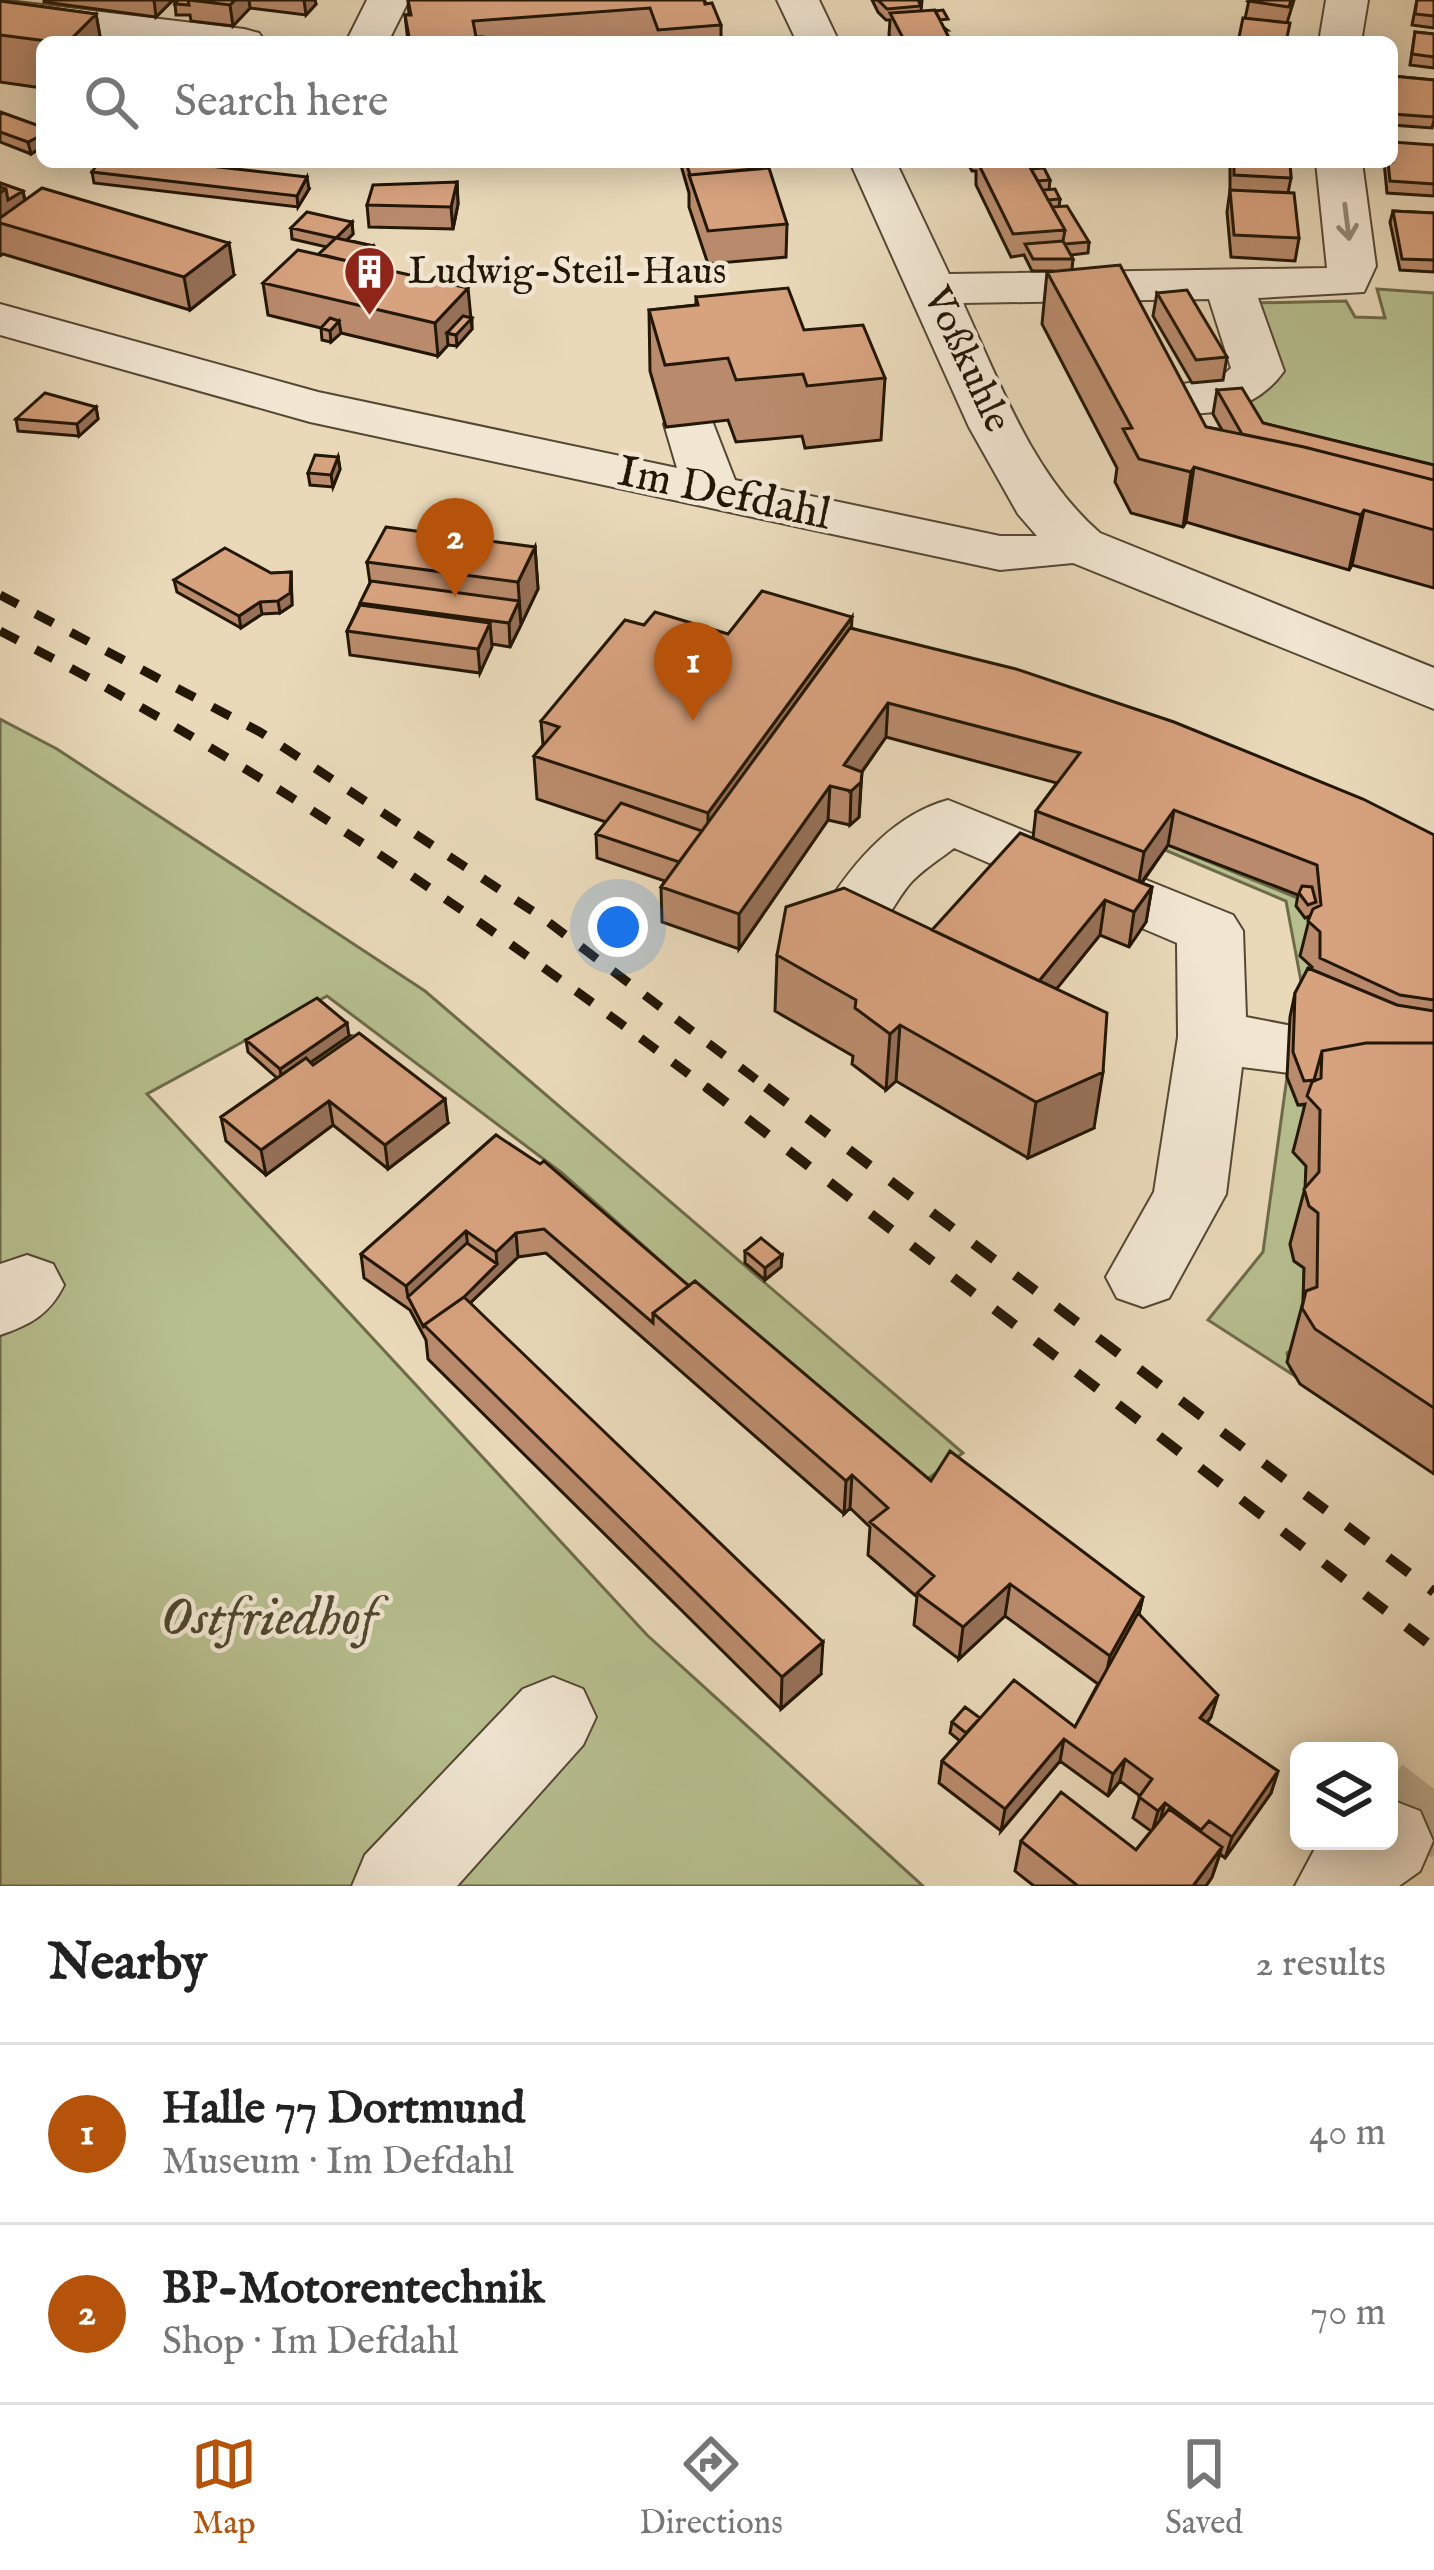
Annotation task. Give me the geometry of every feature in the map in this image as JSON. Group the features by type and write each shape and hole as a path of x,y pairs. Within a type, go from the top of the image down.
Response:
{"street":[{"path":"370,36 388,0"},
{"path":"798,0 815,36"},
{"path":"1341,36 1347,0"},
{"path":"0,10 198,36"},
{"name":"Voßkuhle","path":"876,168 995,427 1046,514 1080,544"},
{"path":"932,290 1347,282 1352,266 1340,168"},
{"path":"1209,451 1167,380 1234,393 1258,371 1229,285"},
{"name":"Im Defdahl","path":"0,319 310,406 1000,553 1052,552 1080,544"},
{"path":"690,424 712,490"},
{"path":"1080,544 1149,577 1434,690"},
{"path":"850,921 889,866 947,821 1210,931 1212,1037 1190,1194 1143,1277"},
{"path":"1212,1037 1289,1048"},
{"path":"398,1886 554,1717"},
{"path":"1340,1886 1358,1862 1376,1850"},
{"path":"1373,1886 1391,1850"}],"green space":[{"path":"1377,289 1434,293 1434,482 1272,443 1244,400 1253,303 1346,301 1355,317 1385,318"},
{"name":"Ostfriedhof","path":"0,719 57,749 425,991 963,1453 915,1488 562,1173 327,996 147,1094 647,1635 923,1886 0,1886"},
{"path":"1168,845 1300,899 1305,918 1313,918 1300,955 1312,967 1312,993 1303,992 1286,901 1165,850"},
{"path":"1287,1077 1298,1105 1308,1107 1293,1151 1306,1166 1305,1227 1290,1245 1294,1261 1304,1268 1302,1341 1287,1353 1291,1371 1301,1380 1208,1320 1263,1252"}],"building":[{"path":"189,0 235,0 230,5"},
{"path":"408,0 704,0 712,3 721,25 658,30 650,8 473,21 476,36 409,36 405,15 411,15"},
{"path":"878,0 918,0 921,6 887,9"},
{"path":"1249,0 1291,0 1289,7"},
{"path":"1417,0 1434,0 1434,16 1415,14"},
{"path":"0,1 96,14 74,36 36,40 0,35"},
{"path":"935,10 948,36 902,36 890,13"},
{"path":"1243,18 1290,23 1287,36 1239,36"},
{"path":"1415,32 1434,34 1434,57 1412,54"},
{"path":"1398,77 1434,80 1434,117 1398,114"},
{"path":"0,112 36,125 36,138 28,142 0,132"},
{"path":"1398,142 1434,145 1434,184 1390,181 1389,168 1398,168"},
{"path":"95,168 227,168 307,177 297,196 92,172"},
{"path":"688,168 765,168 690,175"},
{"path":"769,168 787,224 708,231 689,175"},
{"path":"980,168 1030,168 1065,230 1013,234"},
{"path":"1044,168 1050,180 1038,181 1031,169"},
{"path":"1234,168 1290,168 1291,178 1234,175"},
{"path":"457,182 451,207 367,205 373,185"},
{"path":"0,183 23,191 8,200"},
{"path":"42,188 229,243 184,277 0,223 0,218"},
{"path":"1055,189 1060,199 1048,200 1043,190"},
{"path":"1230,190 1294,193 1299,238 1234,235"},
{"path":"1067,206 1089,242 1063,241 1065,230 1052,207"},
{"path":"1393,211 1434,213 1434,260 1402,259"},
{"path":"307,212 352,222 336,238 291,228"},
{"path":"336,238 373,246 356,263 319,254"},
{"path":"1063,241 1073,259 1033,259 1025,244"},
{"path":"298,250 468,288 435,323 263,283"},
{"path":"1120,265 1206,427 1434,480 1434,530 1364,510 1361,515 1194,467 1191,472 1139,459 1123,429 1132,428 1047,272"},
{"path":"788,288 804,330 863,325 885,378 807,386 803,374 736,380 728,358 665,365 649,310 698,305 696,297"},
{"path":"1187,290 1227,357 1196,360 1157,293"},
{"path":"463,316 472,318 456,335 447,333"},
{"path":"330,318 339,321 330,331 321,328"},
{"path":"1242,388 1263,423 1434,465 1434,480 1242,434 1217,390"},
{"path":"45,393 96,407 77,424 16,419"},
{"path":"315,455 338,457 331,475 308,473"},
{"path":"386,527 535,547 518,582 367,562"},
{"path":"225,548 271,573 291,572 290,593 278,601 260,602 239,616 174,580"},
{"path":"371,581 519,601 509,623 360,603"},
{"path":"762,591 852,617 708,813 534,756 559,727 541,721 625,620 644,625 655,612 728,634"},
{"path":"360,605 490,623 478,649 347,631"},
{"path":"850,628 1016,669 1174,722 1363,799 1434,835 1434,1000 1400,995 1320,958 1320,932 1308,921 1313,909 1321,905 1317,865 1174,810 1144,852 1036,811 1080,753 888,703 844,765 862,772 861,782 851,791 830,786 739,914 661,887"},
{"path":"621,803 702,831 679,862 596,834"},
{"path":"1020,833 1152,887 1134,912 1105,900 1039,981 932,930"},
{"path":"1302,886 1312,887 1316,902 1308,905 1299,893"},
{"path":"844,888 1107,1013 1103,1072 1036,1102 900,1025 890,1034 855,1008 856,1000 777,955 786,907"},
{"path":"1308,968 1397,1005 1434,1011 1434,1043 1366,1043 1322,1051 1314,1080 1304,1081 1293,1052 1295,993"},
{"path":"317,998 347,1023 280,1069 246,1040"},
{"path":"359,1033 445,1099 385,1145 329,1101 261,1150 221,1117 306,1058 313,1065"},
{"path":"1366,1043 1434,1043 1434,1408 1315,1329 1302,1308 1306,1291 1317,1287 1318,1213 1309,1206 1304,1189 1319,1172 1320,1110 1307,1096 1312,1082 1321,1078 1322,1051"},
{"path":"496,1135 540,1164 544,1161 689,1286 653,1313 653,1323 544,1229 516,1233 496,1252 466,1231 406,1286 361,1254"},
{"path":"761,1238 782,1255 765,1268 745,1251"},
{"path":"467,1243 497,1264 424,1328 408,1297"},
{"path":"695,1281 931,1481 950,1451 1143,1597 1110,1656 1010,1584 963,1627 917,1593 934,1576 870,1522 888,1508 852,1475 846,1481 653,1313"},
{"path":"464,1297 823,1642 782,1677 424,1325"},
{"path":"1138,1613 1218,1695 1200,1718 1278,1771 1232,1837 1209,1821 1201,1830 1165,1803 1158,1811 1139,1797 1152,1779 1125,1759 1113,1774 1064,1739 1005,1809 942,1761 1014,1680 1075,1727"},
{"path":"965,1707 980,1718 966,1733 952,1722"},
{"path":"1061,1792 1136,1850 1169,1809 1222,1847 1193,1886 1078,1886 1021,1841"}],"tunnel":[{"path":"1400,1833 1434,1789"}],"railway":[{"path":"0,595 260,732 543,918 770,1090"},
{"path":"0,631 186,733 365,845 539,964 708,1088"},
{"path":"766,1087 1434,1592"},
{"path":"708,1088 1434,1648"}],"place":[{"name":"Ludwig-Steil-Haus","path":"369,318"},
{"name":"BP-Motorentechnik","path":"455,597"},
{"name":"Halle 77 Dortmund","path":"693,721"}]}
